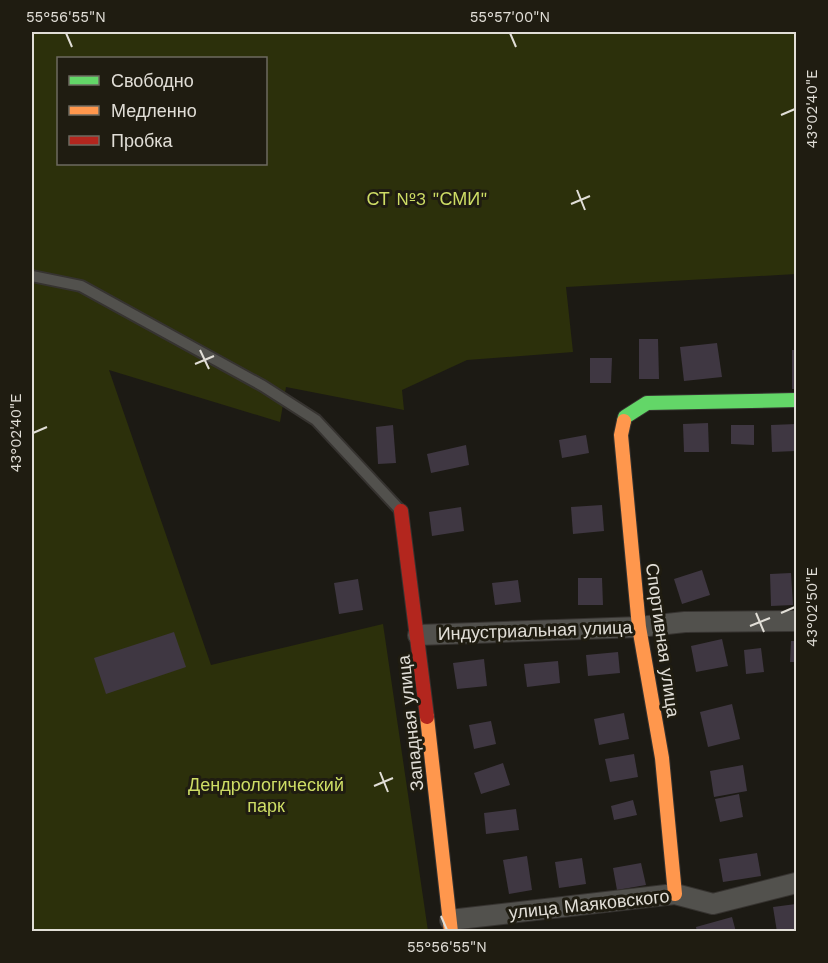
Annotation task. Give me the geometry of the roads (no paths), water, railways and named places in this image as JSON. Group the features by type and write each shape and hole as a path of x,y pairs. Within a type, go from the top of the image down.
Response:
{"street":[{"name":"Спортивная улица","path":"675,894 662,758 639,627 621,435 625,417 647,404 796,400"},
{"name":"Западная улица","path":"401,511 418,634 450,926"},
{"name":"Индустриальная улица","path":"418,634 639,627 685,622 796,621"},
{"name":"улица Маяковского","path":"450,926 675,894 713,904 796,883"}],"lane":[{"path":"32,276 81,286 263,386 316,420 401,511"}],"park label":[{"name":"СТ №3 \"СМИ\"","path":"427,198"},
{"name":"Дендрологический парк","path":"266,794"}]}
